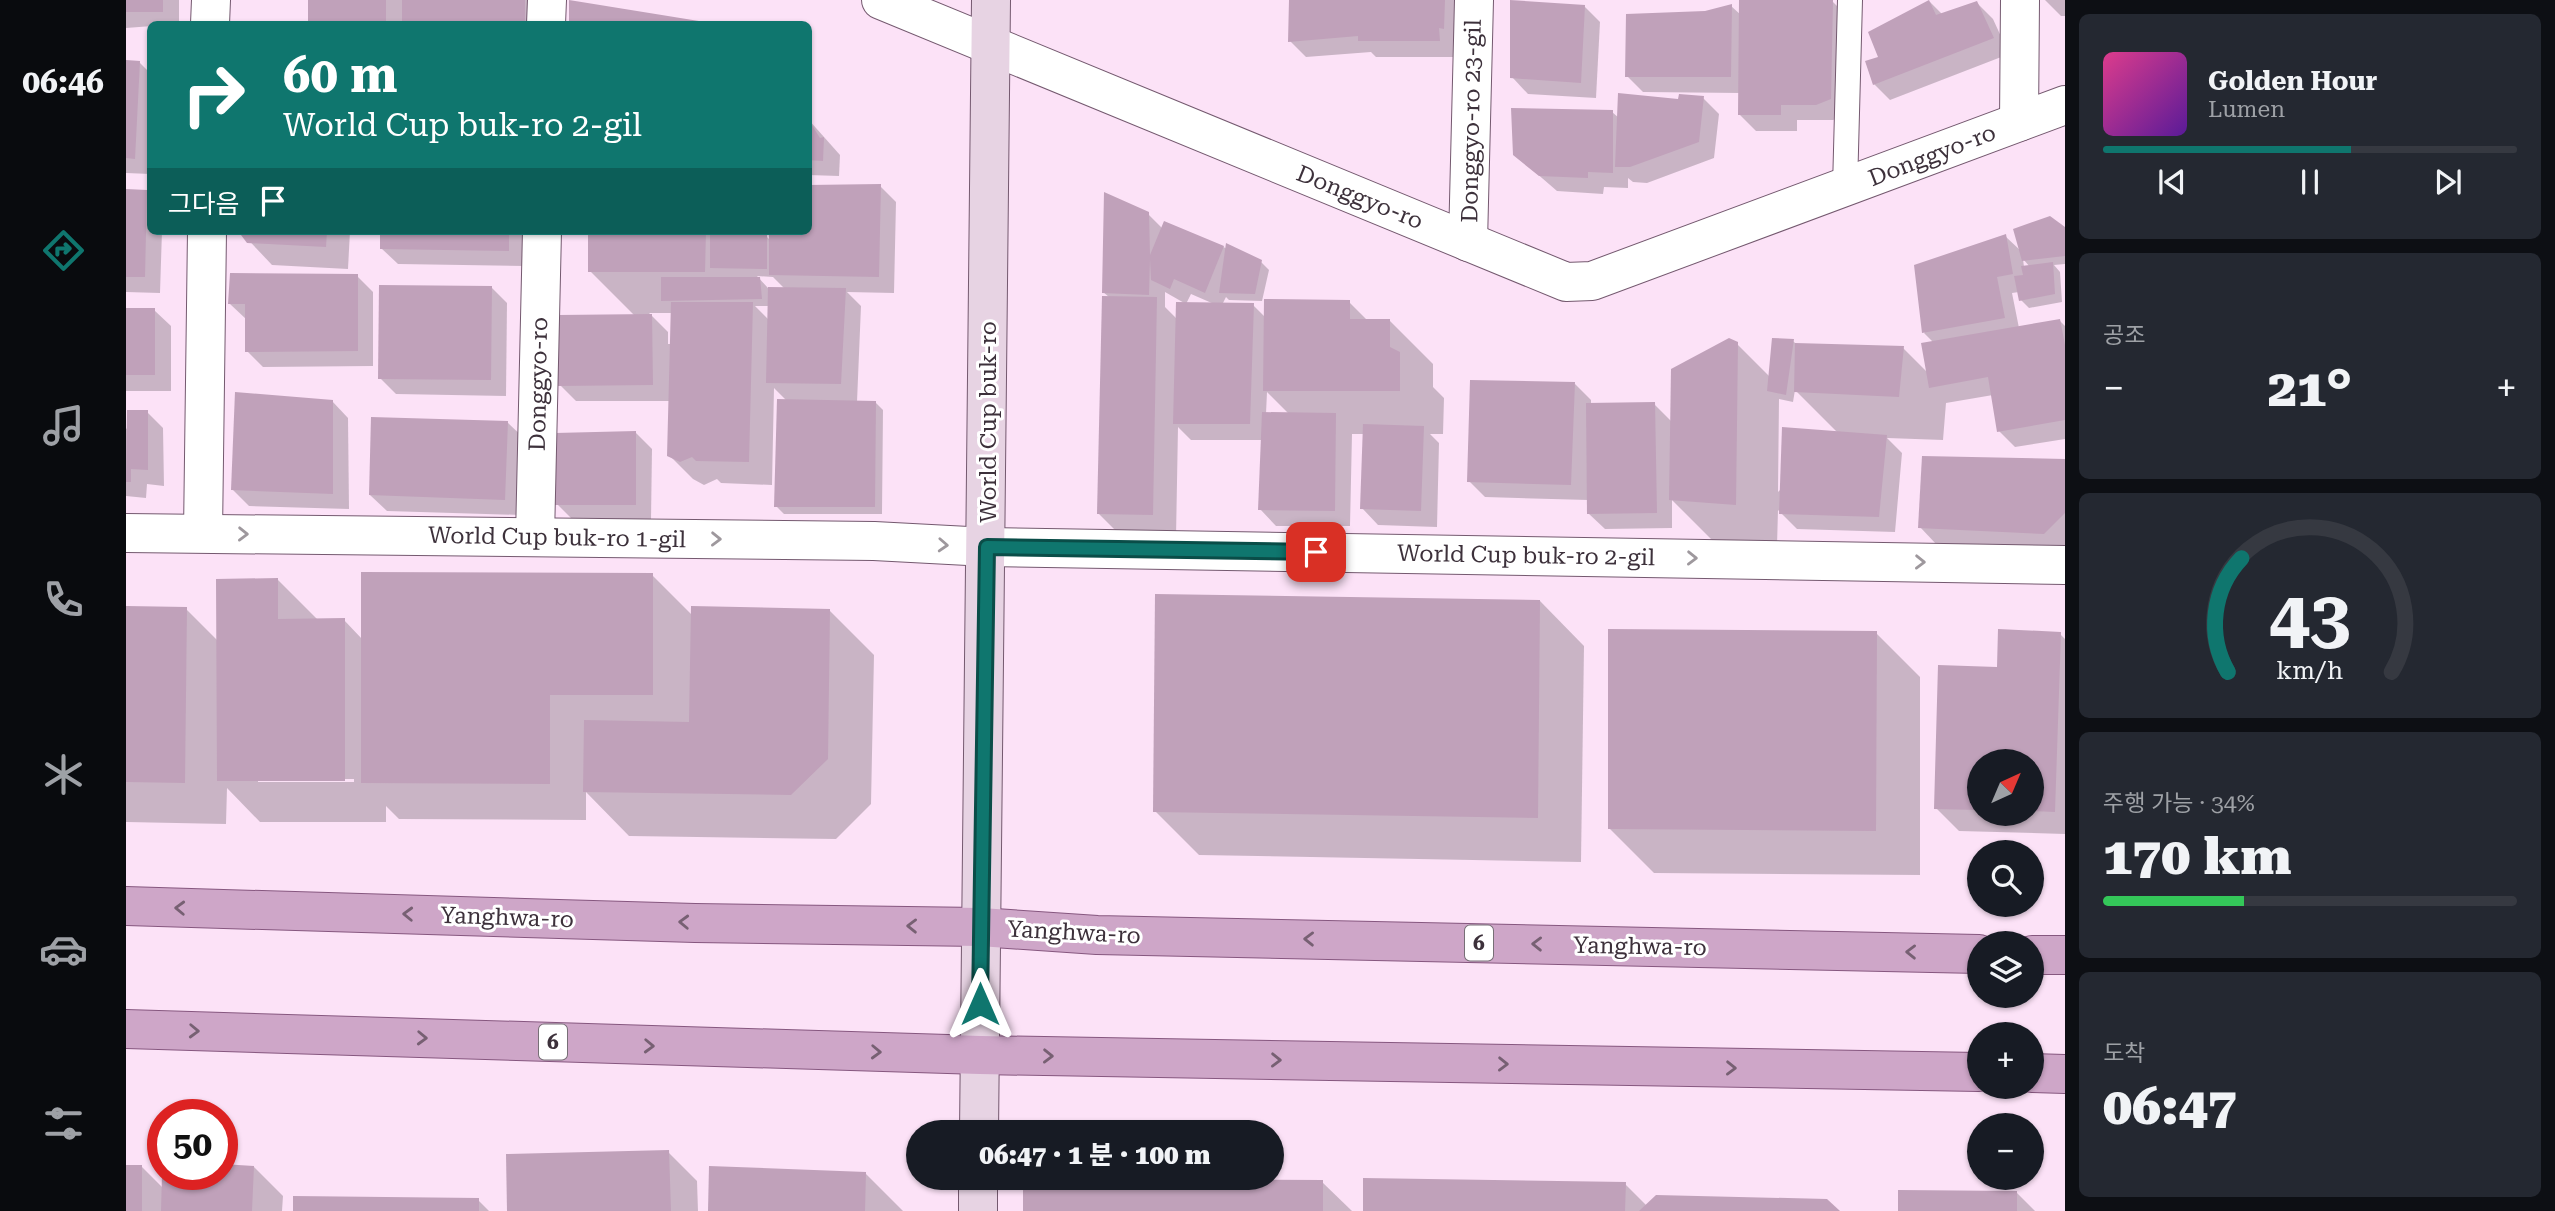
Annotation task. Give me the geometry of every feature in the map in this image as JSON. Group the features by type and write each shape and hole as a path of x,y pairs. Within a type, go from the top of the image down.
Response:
{"main road":[{"name":"World Cup buk-ro","path":"979,1120 991,0"},
{"name":"Yanghwa-ro","path":"126,906 695,923 980,927 1097,935 1967,954"},
{"path":"2044,955 2065,955"},
{"name":"6","path":"126,1029 980,1055 1967,1072"},
{"path":"978,1190 978,1211"}],"street":[{"path":"210,21 211,0"},
{"path":"546,21 547,0"},
{"name":"Donggyo-ro","path":"881,0 1566,282 1592,281 2065,105"},
{"name":"Donggyo-ro 23-gil","path":"1468,242 1474,0"},
{"name":"Donggyo-ro","path":"2019,122 2020,0"},
{"path":"203,533 207,235"},
{"name":"Donggyo-ro","path":"535,537 542,235"},
{"name":"World Cup buk-ro 1-gil","path":"126,533 874,541 987,547"},
{"name":"World Cup buk-ro 2-gil","path":"987,547 2065,565"}],"lane":[{"name":"Donggyo-ro","path":"1845,188 1850,0"}],"building":[{"path":"126,0 163,0 163,12 126,12"},
{"path":"308,0 386,0 386,21 308,21"},
{"path":"402,0 525,0 525,21 402,21"},
{"path":"569,0 699,21 569,21"},
{"path":"1289,0 1445,0 1444,29 1439,28 1440,41 1358,41 1358,36 1288,42"},
{"path":"1510,0 1585,5 1581,83 1510,78"},
{"path":"1739,0 1833,0 1831,99 1816,105 1781,105 1781,115 1738,115"},
{"path":"1929,0 1936,15 1977,1 1994,38 1873,85 1865,61 1878,57 1868,32"},
{"path":"1732,4 1731,77 1625,77 1626,14 1705,11"},
{"path":"126,60 140,61 135,159 126,158"},
{"path":"1618,93 1678,99 1679,94 1704,96 1699,142 1630,167 1615,167"},
{"path":"1511,108 1613,110 1613,173 1588,172 1588,178 1539,176 1513,155"},
{"path":"812,125 820,138 824,137 823,161 812,160"},
{"path":"881,184 879,277 769,275 769,235 812,235 812,185"},
{"path":"126,189 147,190 145,277 126,277"},
{"path":"1104,192 1149,212 1150,255 1164,221 1224,246 1205,293 1174,279 1170,289 1151,280 1150,259 1149,295 1102,293"},
{"path":"2050,216 2065,227 2065,256 2022,261 2013,229"},
{"path":"2006,234 2013,274 1997,277 2005,318 1922,333 1914,265"},
{"path":"241,235 327,235 326,247 247,243"},
{"path":"380,235 509,235 509,251 380,249"},
{"path":"588,235 706,235 705,272 588,272"},
{"path":"710,235 767,235 767,269 710,268"},
{"path":"1226,243 1262,260 1255,294 1219,293"},
{"path":"2053,262 2055,294 2019,301 2014,276 2023,275 2021,266"},
{"path":"230,273 358,274 358,351 245,352 245,304 228,304"},
{"path":"661,277 760,277 762,299 661,301"},
{"path":"379,285 492,286 491,380 378,379"},
{"path":"768,287 846,288 841,384 766,383"},
{"path":"1102,296 1157,297 1153,515 1097,514"},
{"path":"1264,299 1350,300 1350,319 1390,319 1390,347 1400,352 1400,391 1263,391"},
{"path":"671,302 753,302 749,462 696,461 692,457 680,462 667,456"},
{"path":"1176,302 1254,303 1250,424 1173,424"},
{"path":"126,308 155,308 155,375 126,375"},
{"path":"652,314 653,385 558,386 558,315"},
{"path":"2060,319 2065,345 2065,420 1997,432 1988,377 1929,388 1921,343"},
{"path":"1729,338 1738,342 1736,505 1669,500 1671,369"},
{"path":"1772,338 1794,339 1786,395 1767,391"},
{"path":"1795,343 1904,346 1899,397 1794,392"},
{"path":"1470,380 1575,382 1571,485 1467,482"},
{"path":"235,392 333,400 333,494 231,490"},
{"path":"777,399 876,401 875,507 774,507"},
{"path":"1655,402 1657,513 1587,514 1586,403"},
{"path":"127,410 148,410 148,470 131,469 131,482 126,482"},
{"path":"1262,412 1336,413 1335,511 1258,510"},
{"path":"371,417 508,421 505,500 369,495"},
{"path":"1363,424 1424,426 1421,511 1360,509"},
{"path":"1782,427 1887,435 1879,517 1779,514"},
{"path":"636,431 636,505 555,505 555,433"},
{"path":"1922,456 2065,459 2065,513 2044,534 1918,528"},
{"path":"361,572 653,573 653,695 550,695 550,784 361,783"},
{"path":"278,578 278,619 345,618 345,781 217,781 216,579"},
{"path":"1155,594 1540,600 1538,818 1153,812"},
{"path":"126,606 187,607 185,783 126,782"},
{"path":"691,606 830,609 828,759 791,795 583,792 584,720 689,722"},
{"path":"1608,629 1877,631 1876,831 1608,829"},
{"path":"1998,629 2061,632 2055,812 2044,812 2044,749 1967,749 1967,810 1934,809 1938,665 1997,667"},
{"path":"669,1150 671,1211 507,1211 506,1154"},
{"path":"126,1165 142,1165 142,1211 126,1211"},
{"path":"238,1165 254,1166 252,1211 161,1211 162,1190 238,1190"},
{"path":"709,1166 866,1172 865,1211 708,1211"},
{"path":"1363,1178 1626,1182 1625,1211 1363,1211"},
{"path":"1284,1180 1323,1180 1323,1211 1023,1211 1023,1190 1284,1190"},
{"path":"1898,1190 2017,1191 2017,1211 1898,1211"},
{"path":"1656,1195 1827,1199 1840,1211 1639,1211"},
{"path":"293,1196 479,1198 479,1211 293,1211"}],"route":[{"path":"980,1004 987,547 1316,552"}]}
